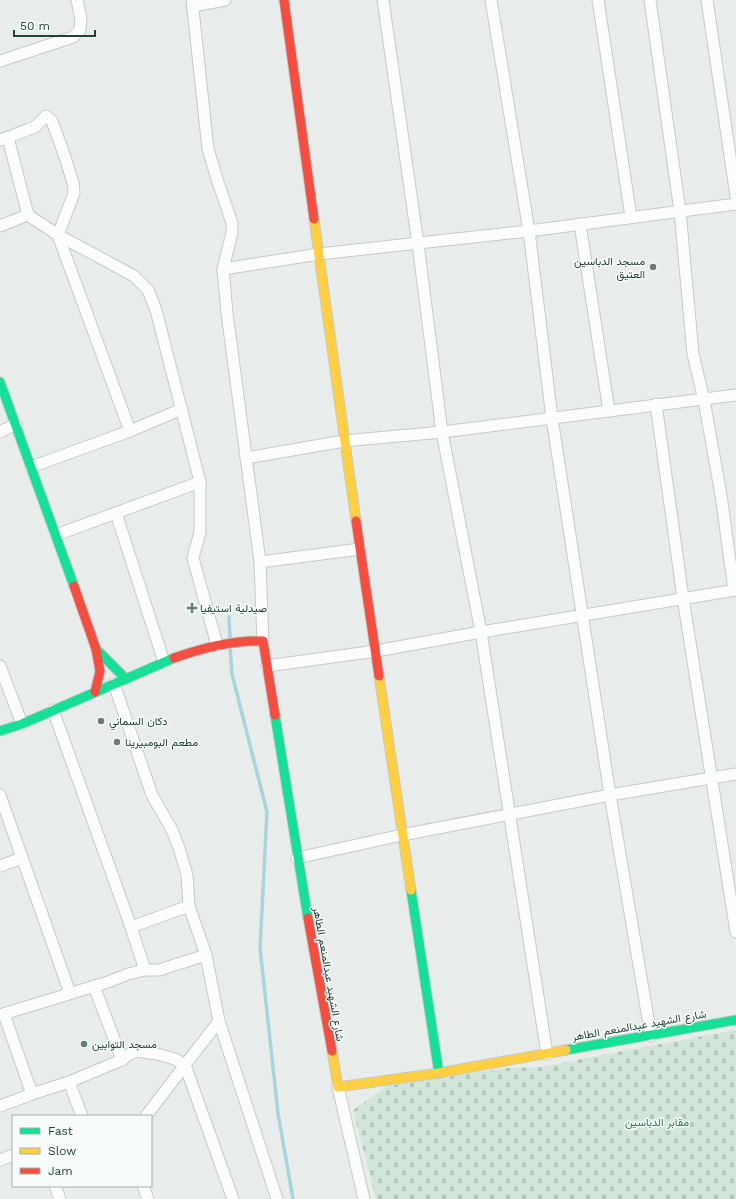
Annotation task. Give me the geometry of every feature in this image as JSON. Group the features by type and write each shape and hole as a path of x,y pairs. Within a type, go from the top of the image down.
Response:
{"street":[{"path":"0,61 73,37 80,30 81,19 77,0"},
{"path":"0,731 22,724 164,662 216,645 240,640 263,641 260,562 223,269 232,233 232,223 208,149 193,3 225,0"},
{"path":"284,0 344,441 402,835 439,1073"},
{"path":"383,0 418,244 442,432 481,632 547,1054"},
{"path":"491,0 529,232 552,418 610,796 651,1036"},
{"path":"598,0 630,217"},
{"path":"268,666 376,651 735,590 721,495 704,400 693,354 680,211 650,0"},
{"path":"707,0 736,196"},
{"path":"130,431 58,235 74,193 66,157 52,121 46,116 35,127 4,139 28,215 58,235 134,276 148,290 156,310 200,482 200,532 193,558 216,645"},
{"path":"223,269 319,254 529,232 630,217 736,204"},
{"path":"0,226 28,215"},
{"path":"580,224 609,411"},
{"path":"0,382 96,649 100,671 95,692"},
{"path":"246,458 344,441 442,432 736,395"},
{"path":"656,404 683,598 736,932"},
{"path":"31,467 130,431 182,409"},
{"path":"0,432 16,424"},
{"path":"56,535 200,482"},
{"path":"116,513 164,662"},
{"path":"260,562 360,549"},
{"name":"شارع الشهيد عبدالمنعم الطاهر","path":"263,641 297,858 338,1087 439,1073 736,1020"},
{"path":"96,649 126,679"},
{"path":"0,666 22,724"},
{"path":"114,684 152,795 172,830 180,848 187,875 190,906 206,954 219,1021 277,1199"},
{"path":"53,710 145,970"},
{"path":"297,858 402,835 736,774"},
{"path":"0,795 70,993"},
{"path":"0,866 22,858"},
{"path":"131,927 190,906"},
{"path":"32,1094 2,1014 128,974 145,970 159,970 206,954"},
{"path":"94,986 122,1060"},
{"path":"147,1115 219,1021"},
{"path":"0,1106 69,1082 122,1060 129,1054 137,1052 157,1054 175,1059 185,1065 233,1199"},
{"path":"69,1082 82,1115"},
{"path":"338,1087 364,1199"},
{"path":"0,1160 12,1155"},
{"path":"55,1187 60,1199"},
{"path":"143,1187 148,1199"}],"green space":[{"name":"مقابر الدباسين","path":"736,1030 736,1199 376,1199 353,1110 387,1086 507,1068 541,1067"}],"waterway":[{"path":"229,617 230,639"},
{"path":"230,647 232,674 267,812 260,948 278,1113 293,1199"}],"traffic: fast":[{"path":"0,382 74,586"},
{"path":"96,649 126,679"},
{"path":"0,731 22,724 174,658"},
{"path":"275,715 308,918"},
{"path":"411,890 439,1073"},
{"path":"566,1050 736,1020"}],"traffic: slow":[{"path":"314,219 356,521"},
{"path":"379,676 411,890"},
{"path":"332,1051 338,1087 439,1073 566,1050"}],"traffic: jam":[{"path":"284,0 314,219"},
{"path":"356,521 379,676"},
{"path":"74,586 96,649 100,671 95,692"},
{"path":"174,658 218,645 263,641 275,715"},
{"path":"308,918 332,1051"}],"place":[{"name":"مسجد الدباسين العتيق","path":"653,267"},
{"name":"صيدلية استيفيا","path":"192,608"},
{"name":"دكان السماني","path":"101,721"},
{"name":"مطعم البومبيرينا","path":"117,742"},
{"name":"مسجد التوابين","path":"84,1044"}]}
